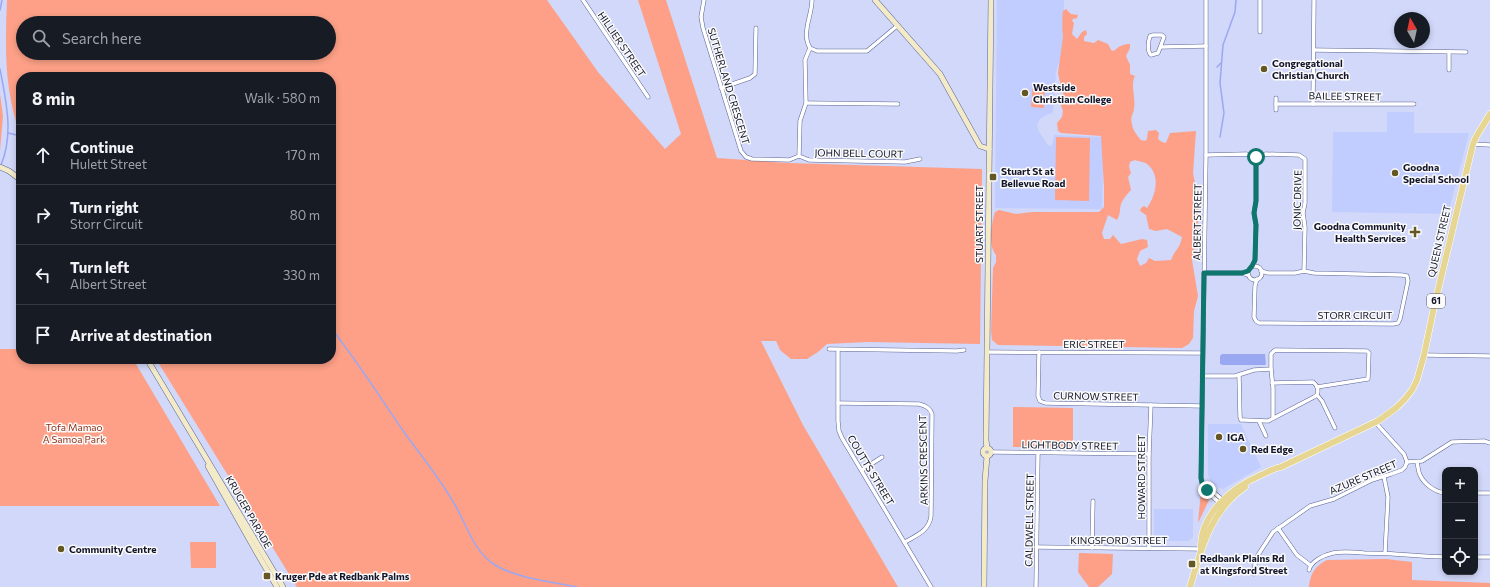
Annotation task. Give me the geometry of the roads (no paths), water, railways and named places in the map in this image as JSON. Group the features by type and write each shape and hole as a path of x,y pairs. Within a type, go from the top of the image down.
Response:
{"main road":[{"name":"QUEEN STREET","path":"1190,587 1201,549 1200,540 1206,524 1223,503 1248,486 1278,471 1281,467 1375,422 1396,408 1405,399 1417,380 1424,355 1473,144 1490,114"}],"street":[{"name":"HILLIER STREET","path":"584,0 648,97"},
{"name":"SUTHERLAND CRESCENT","path":"704,0 701,17 703,28 741,151 746,157 752,159 789,160 799,156"},
{"path":"812,0 807,26 806,43 810,48 817,51 867,51 875,46 897,26"},
{"path":"875,0 940,74 980,146 989,149"},
{"name":"STUART STREET","path":"984,587 985,480 988,452 986,440 991,0"},
{"name":"ALBERT STREET","path":"1206,0 1206,154 1201,478 1208,494 1223,503"},
{"path":"1260,0 1260,32"},
{"path":"1313,104 1314,0"},
{"path":"721,88 750,78 755,74 756,28"},
{"path":"1153,34 1164,36 1160,47 1158,53 1155,55 1149,54 1150,36 1153,34"},
{"path":"1160,47 1206,46"},
{"path":"799,156 800,121 806,103 805,60 810,48"},
{"path":"1314,50 1466,52"},
{"path":"1449,70 1450,52"},
{"path":"1276,98 1276,110"},
{"path":"806,103 898,104"},
{"name":"BAILEE STREET","path":"1276,104 1414,104"},
{"path":"1473,144 1490,145"},
{"name":"JONIC DRIVE","path":"1206,154 1246,154 1256,157 1266,154 1299,155 1305,159 1305,203 1303,213 1305,227 1304,271"},
{"name":"JOHN BELL COURT","path":"799,156 810,160 906,162 920,159"},
{"path":"1248,273 1254,279 1261,273 1255,266 1256,225 1254,213 1256,201 1256,157"},
{"path":"0,167 16,176"},
{"path":"1204,273 1248,273 1255,266"},
{"name":"STORR CIRCUIT","path":"1254,279 1254,317 1256,321 1259,322 1393,324 1398,323 1400,319 1408,281 1407,276 1314,273 1304,271 1295,273 1261,273"},
{"path":"829,349 964,350"},
{"name":"COUTTS STREET","path":"838,350 839,430 931,587"},
{"path":"1273,418 1271,354 1275,350 1367,351 1369,353 1368,379 1318,387"},
{"name":"ERIC STREET","path":"987,352 1202,353"},
{"name":"CURNOW STREET","path":"1039,352 1038,396 1040,401 1045,403 1202,406"},
{"path":"1424,355 1490,356"},
{"name":"KRUGER PARADE","path":"151,364 283,587"},
{"path":"1202,376 1239,375 1254,370 1271,369"},
{"path":"1239,375 1241,420 1265,421 1317,395"},
{"path":"1272,383 1313,382 1318,387"},
{"path":"1318,387 1317,395 1322,401 1335,428"},
{"name":"ARKINS CRESCENT","path":"838,403 919,404 928,407 930,410 932,422 932,516 930,524 925,529 905,542"},
{"name":"HOWARD STREET","path":"1149,548 1149,454 1151,405"},
{"path":"1259,421 1266,436"},
{"name":"AZURE STREET","path":"1254,574 1255,564 1260,551 1268,537 1278,528 1310,506 1334,500 1372,480 1402,470 1407,462 1404,454 1375,422"},
{"path":"1407,462 1424,460 1452,442 1484,441 1490,443"},
{"name":"KRUGER PARADE","path":"199,447 235,515 278,587"},
{"name":"LIGHTBODY STREET","path":"988,452 1149,454"},
{"name":"CALDWELL STREET","path":"1036,587 1038,453"},
{"path":"862,470 882,457"},
{"path":"1417,462 1419,474 1424,482 1442,492"},
{"path":"1384,477 1388,497 1385,553"},
{"path":"1478,493 1489,493"},
{"path":"1092,501 1092,548"},
{"path":"1278,528 1297,555 1310,565"},
{"name":"KINGSFORD STREET","path":"1036,548 1201,549"},
{"path":"1309,570 1310,565 1320,558 1335,553 1385,553 1442,557"},
{"path":"1478,557 1490,557"}],"waterway":[{"path":"0,10 2,0"},
{"path":"1220,137 1224,113 1220,83 1223,45 1235,12 1236,0"},
{"path":"1217,67 1221,63"},
{"path":"0,69 8,117 7,141 1,165"},
{"path":"8,133 16,135"},
{"path":"336,334 450,496 481,553 495,565 513,573 534,579 577,587"}],"place":[{"name":"Congregational Christian Church","path":"1264,69"},
{"name":"Westside Christian College","path":"1025,93"},
{"name":"Goodna Special School","path":"1395,173"},
{"name":"Stuart St at Bellevue Road","path":"993,177"},
{"name":"Goodna Community Health Services","path":"1415,232"},
{"name":"IGA","path":"1219,437"},
{"name":"Red Edge","path":"1243,449"},
{"name":"Community Centre","path":"61,549"},
{"name":"Redbank Plains Rd at Kingsford Street","path":"1192,564"},
{"name":"Kruger Pde at Redbank Palms","path":"267,576"}],"park label":[{"name":"Tofa Mamao A Samoa Park","path":"74,432"}]}
